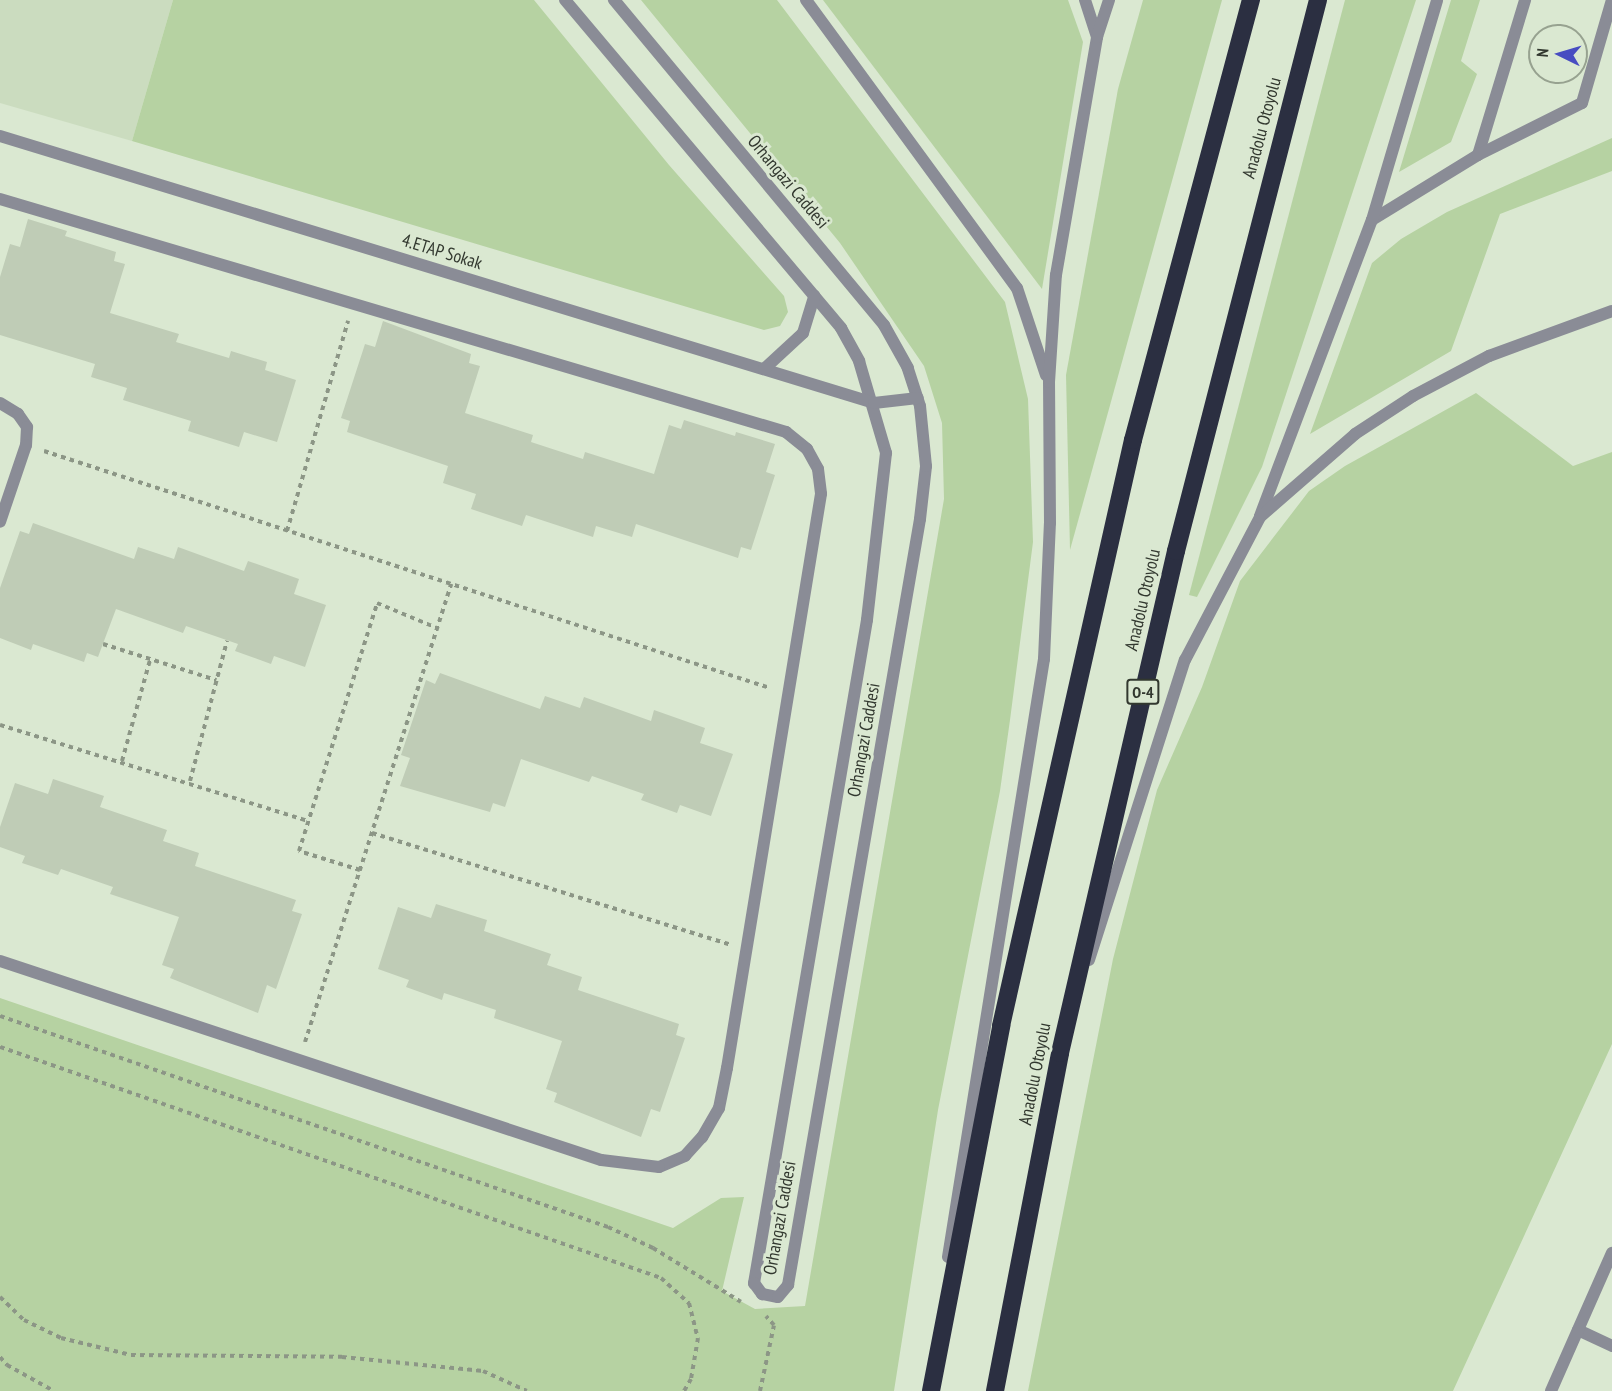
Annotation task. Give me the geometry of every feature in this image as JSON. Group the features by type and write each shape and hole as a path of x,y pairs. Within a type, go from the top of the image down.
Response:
{"highway":[{"path":"929,1391 1000,1026 1133,440 1251,0"},
{"name":"Anadolu Otoyolu","path":"995,1391 1060,1053 1176,551 1318,0"}],"street":[{"path":"564,0 841,328 860,361 874,403 918,398"},
{"name":"Orhangazi Caddesi","path":"614,0 884,325 908,368 918,398 926,466 920,519 788,1285 778,1297 762,1294 754,1283 867,620 883,496 886,453 874,403"},
{"path":"806,0 1017,288 1049,382"},
{"path":"1085,0 1097,37"},
{"path":"929,1391 1044,659 1050,523 1049,382 1056,275 1097,37 1109,0"},
{"path":"1060,1053 1185,660 1260,517 1372,220 1437,0"},
{"path":"1478,155 1525,0"},
{"path":"1372,220 1478,155 1582,103 1612,0"},
{"name":"4.ETAP Sokak","path":"0,136 874,403"},
{"path":"0,961 602,1160 659,1167 685,1156 702,1137 719,1108 821,494 818,469 807,449 786,432 1,201"},
{"path":"764,369 803,333 814,296"},
{"path":"1260,517 1355,434 1413,396 1489,356 1612,311"},
{"path":"0,403 18,414 27,427 26,446 0,522"},
{"path":"1551,1391 1612,1253"},
{"path":"1578,1330 1612,1346"}],"path":[{"path":"287,531 353,303"},
{"path":"26,446 788,694"},
{"path":"299,1060 451,584"},
{"path":"360,870 299,851 377,603 437,628"},
{"path":"190,781 227,640"},
{"path":"103,644 216,680"},
{"path":"122,761 150,660"},
{"path":"0,725 190,781 308,821"},
{"path":"372,833 746,950"},
{"path":"0,1016 608,1227 653,1248 749,1306"},
{"path":"0,1047 661,1278 689,1303 698,1338 691,1379 684,1391"},
{"path":"0,1297 24,1320 61,1338 131,1355 342,1357 483,1371 527,1391"},
{"path":"759,1311 774,1324 760,1391"},
{"path":"0,1357 7,1365 54,1391"}],"shaded area":[{"path":"0,0 173,0 132,141 0,103"}],"green space":[{"path":"173,0 534,0 669,165 784,296 788,312 780,326 764,330 132,141"},
{"path":"641,0 777,0 1005,302 1028,399 1033,542 1010,720 1000,791 938,1110 894,1391 0,1391 0,998 673,1228 721,1198 744,1197 722,1291 755,1309 805,1306 944,499 942,423 924,366 840,243"},
{"path":"823,0 1068,0 1083,42 1042,289"},
{"path":"1143,0 1222,0 1070,550 1066,375 1118,89"},
{"path":"1345,0 1416,0 1262,467 1197,597 1189,595"},
{"path":"1451,0 1480,0 1461,61 1477,74 1451,142 1399,172"},
{"path":"1612,138 1612,171 1500,214 1451,351 1310,434 1372,263 1401,239 1447,212"},
{"path":"1476,393 1573,466 1612,452 1612,1044 1453,1391 1028,1391 1113,959 1157,790 1202,687 1240,581 1309,491 1345,466"}],"building":[{"path":"28,219 67,231 65,236 116,252 114,261 125,264 110,313 179,334 176,342 229,358 231,351 267,362 265,370 296,380 277,442 244,432 239,447 188,431 191,421 123,400 127,388 91,377 95,364 0,335 0,277 10,244 20,247"},
{"path":"383,321 471,354 469,363 480,366 465,413 533,435 531,442 583,459 585,452 654,474 669,425 681,429 684,420 735,436 736,432 775,444 766,472 775,475 751,550 741,547 738,558 636,524 632,537 596,526 593,537 526,515 522,526 471,509 476,494 443,483 448,466 347,432 350,421 341,418 365,344 375,347"},
{"path":"33,523 134,559 138,547 174,559 178,547 244,571 248,561 299,579 294,594 326,605 305,667 274,656 271,664 235,651 238,644 186,626 183,633 116,609 98,657 87,653 84,662 33,644 31,650 0,638 0,588 20,531 29,534"},
{"path":"440,673 540,709 545,696 580,708 584,697 651,721 654,710 705,728 700,743 733,754 711,816 680,805 677,813 641,800 644,794 592,776 589,782 521,759 505,807 493,803 490,812 400,786 410,758 401,755 426,680 435,684"},
{"path":"53,779 104,796 100,807 167,830 163,841 199,853 195,866 296,900 292,911 302,914 276,989 267,985 258,1013 170,978 174,969 162,965 179,917 110,894 113,887 61,869 58,875 22,863 25,856 0,847 0,827 15,783 48,794"},
{"path":"436,904 487,920 484,931 551,954 547,965 582,977 578,990 679,1024 676,1035 685,1038 660,1112 651,1109 641,1137 554,1102 557,1093 546,1089 562,1041 494,1018 496,1010 444,993 442,1000 406,987 409,980 378,969 398,907 431,918"}]}
